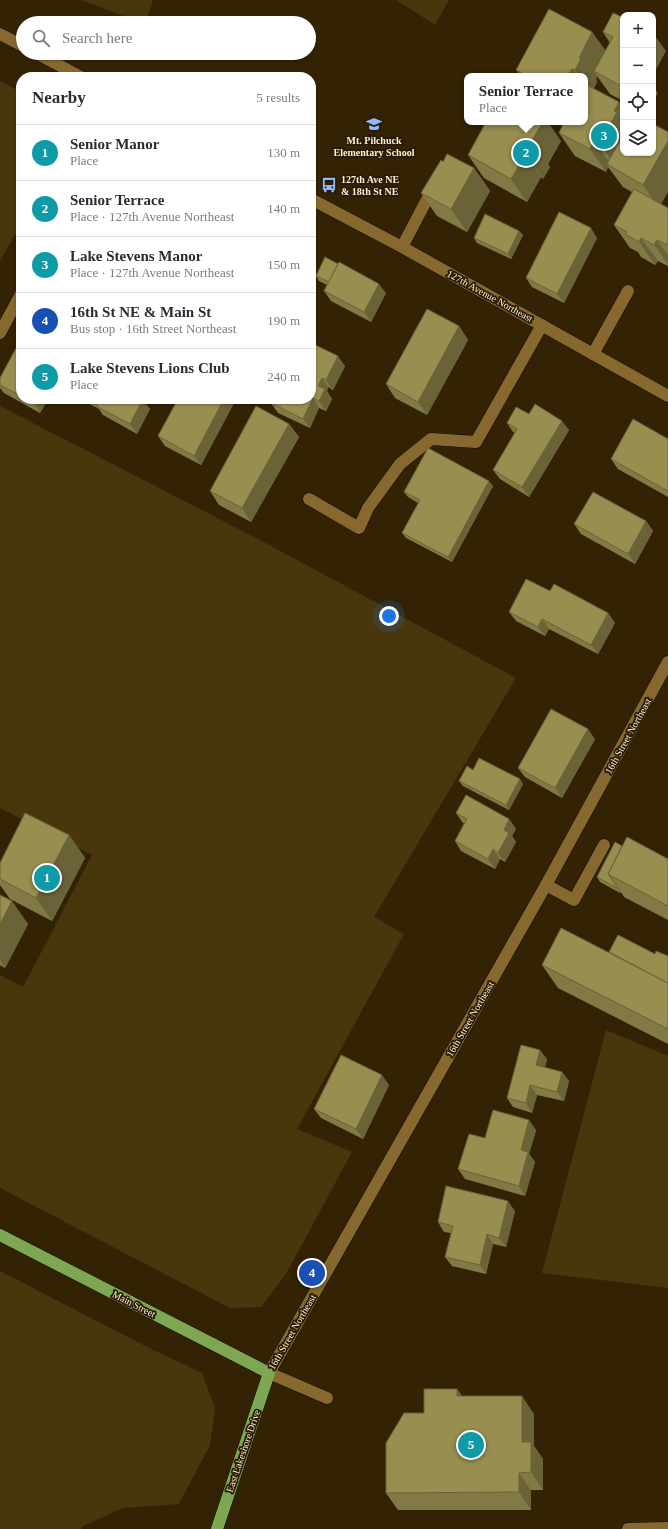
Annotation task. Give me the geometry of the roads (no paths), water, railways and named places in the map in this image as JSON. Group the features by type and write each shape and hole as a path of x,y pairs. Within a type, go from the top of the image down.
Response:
{"main road":[{"name":"Main Street","path":"0,1235 269,1373"},
{"name":"East Lakeshore Drive","path":"217,1529 269,1373"}],"street":[{"path":"0,34 16,42"},
{"path":"49,60 72,72"},
{"path":"402,247 441,173"},
{"name":"127th Avenue Northeast","path":"316,202 402,247 668,396"},
{"path":"593,354 628,291"},
{"path":"0,333 16,303"},
{"path":"309,499 359,528 368,508 400,464 431,439 476,442 542,325"},
{"name":"16th Street Northeast","path":"269,1373 546,885 668,662"},
{"path":"546,885 574,900 604,845"},
{"path":"269,1373 327,1398"},
{"path":"628,1529 668,1528"}],"place":[{"name":"Mt. Pilchuck Elementary School","path":"374,124"},
{"name":"Lake Stevens Manor","path":"604,136"},
{"name":"Senior Terrace","path":"526,153"},
{"name":"127th Ave NE & 18th St NE","path":"329,185"},
{"name":"Senior Manor","path":"47,878"},
{"name":"16th St NE & Main St","path":"312,1273"},
{"name":"Lake Stevens Lions Club","path":"471,1445"}]}
